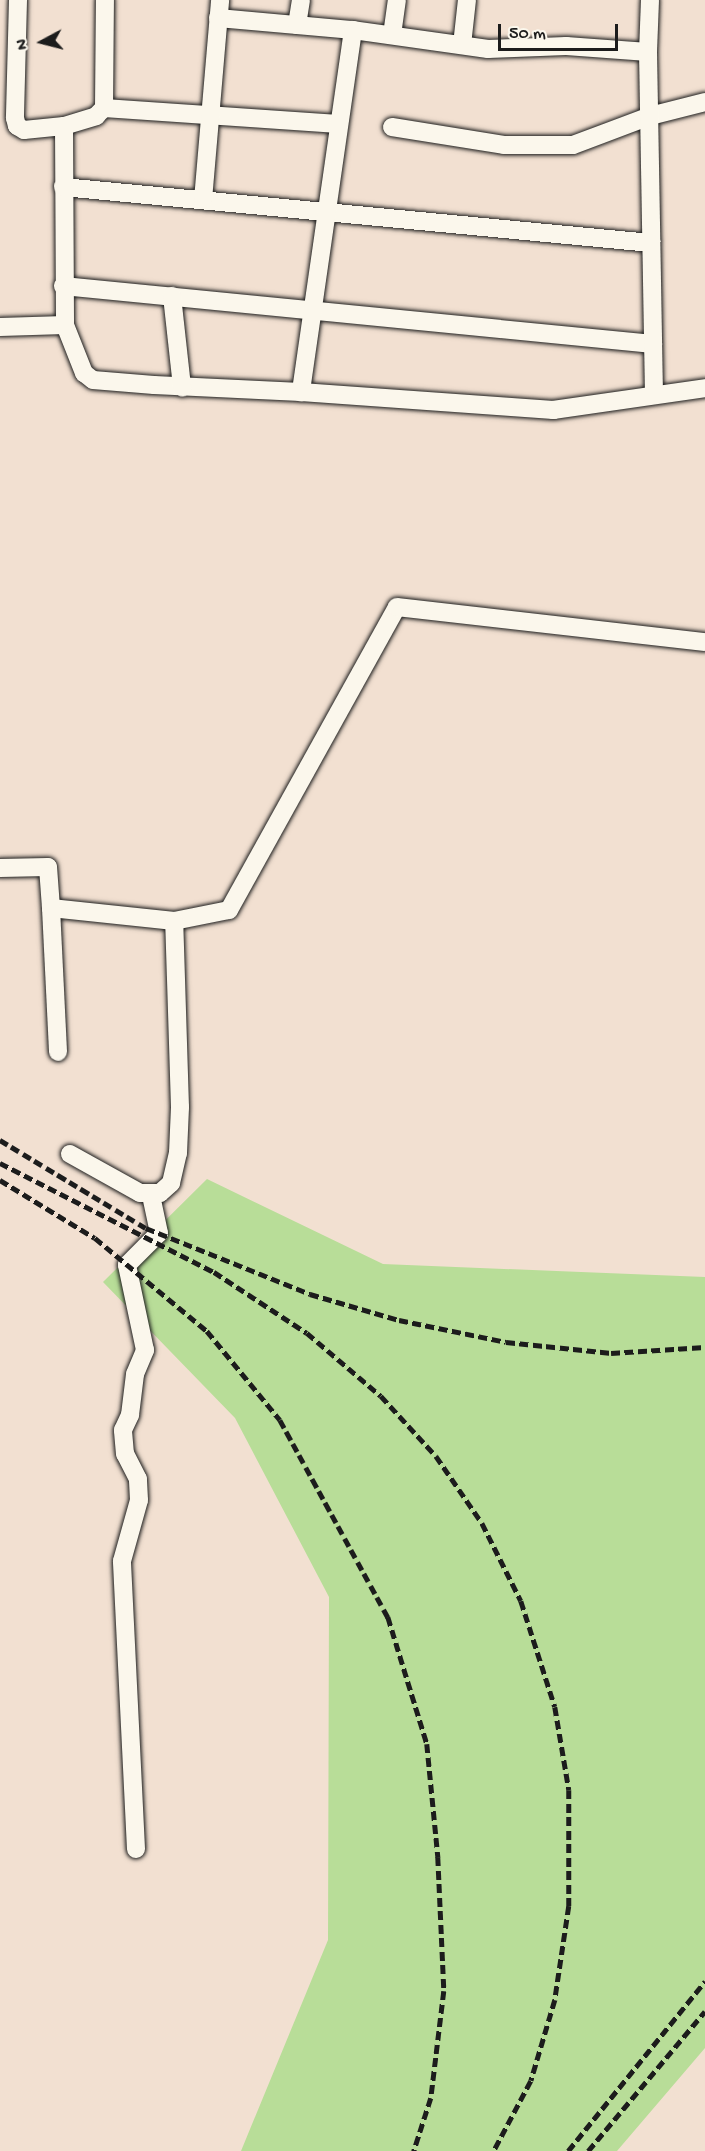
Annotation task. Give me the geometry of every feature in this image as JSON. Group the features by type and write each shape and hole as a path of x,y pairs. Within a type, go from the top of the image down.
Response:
{"street":[{"path":"18,0 8,21 17,126 24,130 64,126 96,116 104,108 105,0"},
{"path":"203,200 220,0"},
{"path":"297,25 301,0"},
{"path":"392,35 397,0"},
{"path":"462,45 467,0"},
{"path":"650,0 648,52 654,395"},
{"path":"218,18 354,30 462,45 648,52"},
{"path":"300,392 338,124 354,30"},
{"path":"392,128 537,147 584,143 650,116 705,102"},
{"path":"104,108 338,124"},
{"path":"64,126 63,286 65,325 76,360 84,373 93,380 553,410 705,388"},
{"path":"63,188 651,243"},
{"path":"63,286 653,344"},
{"path":"172,296 182,387"},
{"path":"0,327 65,325"},
{"path":"51,908 174,921 229,910 397,607 705,642"},
{"path":"0,868 48,867 58,1052"},
{"path":"70,1154 140,1193 151,1194 165,1191 171,1183 178,1153 180,1070 174,921"},
{"path":"136,1849 122,1561 139,1500 138,1479 125,1454 123,1430 130,1415 135,1374 145,1350 127,1265 159,1233 151,1194"}],"green space":[{"path":"207,1179 383,1264 705,1277 705,2048 617,2151 241,2151 328,1940 329,1597 235,1418 103,1282"}],"railway":[{"path":"0,1140 146,1228 310,1294 399,1320 506,1342 611,1353 705,1347"},
{"path":"0,1163 214,1272 307,1333 381,1396 436,1456 482,1523 521,1601 555,1707 569,1790 569,1906 555,2000 531,2081 494,2151"},
{"path":"0,1180 95,1238 207,1331 280,1420 388,1617 427,1744 438,1857 444,1991 431,2098 414,2151"},
{"path":"568,2151 705,1981"},
{"path":"588,2151 705,2011"}]}
